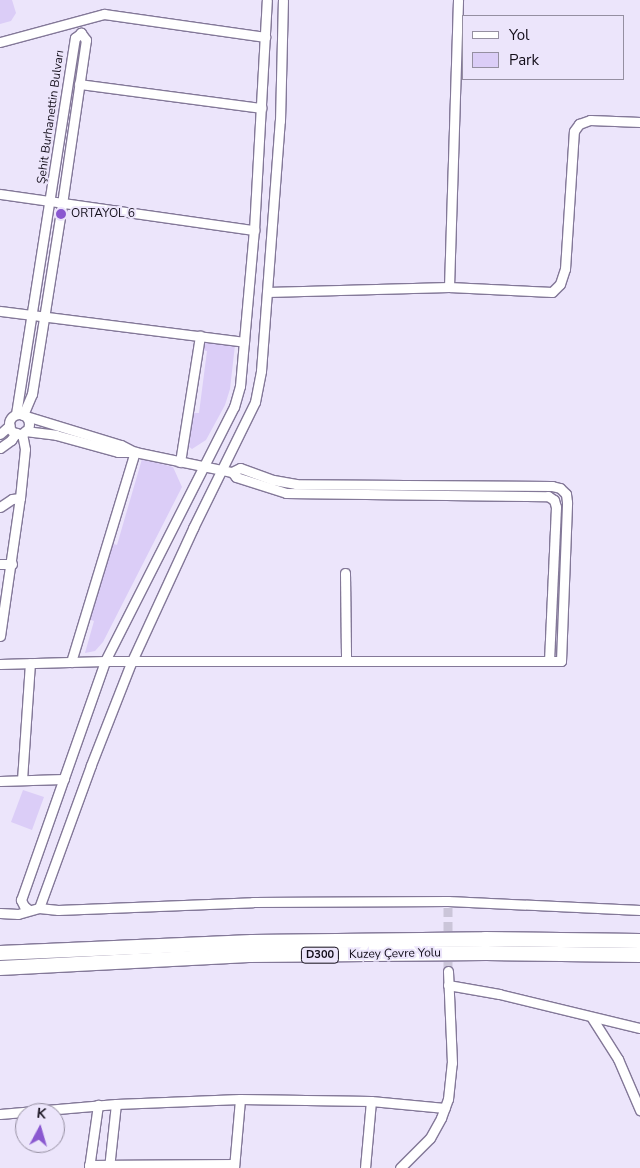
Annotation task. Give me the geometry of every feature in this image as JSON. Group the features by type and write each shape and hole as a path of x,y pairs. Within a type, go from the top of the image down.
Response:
{"highway":[{"name":"Kuzey Çevre Yolu","path":"0,953 252,942 485,939 640,941"},
{"name":"Kuzey Çevre Yolu","path":"0,968 249,955 486,953 640,955"}],"street":[{"path":"29,910 21,900 105,661 234,407 240,386 254,230 267,0"},
{"path":"39,908 90,765 132,663 227,471 255,402 261,371 280,121 283,0"},
{"path":"449,287 458,0"},
{"path":"0,42 104,14 265,37"},
{"path":"80,19 81,32"},
{"name":"Şehit Burhanettin Bulvarı","path":"81,32 86,40 62,204 32,394 22,415 32,314 51,202 75,38 81,32"},
{"path":"79,84 261,108"},
{"path":"267,292 449,287 549,293 556,289 562,280 564,269 574,131 580,124 586,121 640,122"},
{"path":"0,194 254,230"},
{"path":"0,311 244,342"},
{"path":"180,462 200,336"},
{"path":"0,448 29,422 22,415"},
{"path":"0,636 12,564 25,449 18,430 11,419 22,415 121,445 135,452"},
{"path":"0,434 18,430 56,435 118,452 135,452 227,471 236,477 270,489 294,494 545,495 554,500 556,507 550,661"},
{"path":"71,662 135,452"},
{"path":"0,664 105,661 132,663 562,661 567,502 563,491 552,486 296,484 273,480 240,468 227,471"},
{"path":"554,500 563,491"},
{"path":"0,507 8,501 20,498"},
{"path":"0,564 12,564"},
{"path":"345,573 346,661"},
{"path":"22,780 30,663"},
{"path":"0,781 64,779"},
{"path":"0,913 12,915 39,908 58,910 253,902 448,901 640,910"},
{"path":"400,1168 430,1138 445,1108 452,1072 448,972"},
{"path":"448,984 499,994 592,1018 640,1028"},
{"path":"592,1018 618,1058 640,1110"},
{"path":"0,1114 98,1105 240,1100 371,1101 445,1108"},
{"path":"98,1105 89,1167 234,1166 240,1100"},
{"path":"365,1168 371,1101"},
{"path":"109,1167 116,1104"}],"green space":[{"path":"0,0 12,0 16,13 11,21 0,24"},
{"path":"203,335 235,345 230,389 225,405 206,440 192,449 188,446 193,413 199,413 207,351 201,350"},
{"path":"142,459 173,467 182,487 103,642 95,651 85,653 94,621 88,619 110,543 117,545"},
{"path":"23,790 44,797 32,830 11,822"}],"tunnel":[{"path":"448,901 448,971"}],"place":[{"name":"ORTAYOL 6","path":"61,214"}]}
